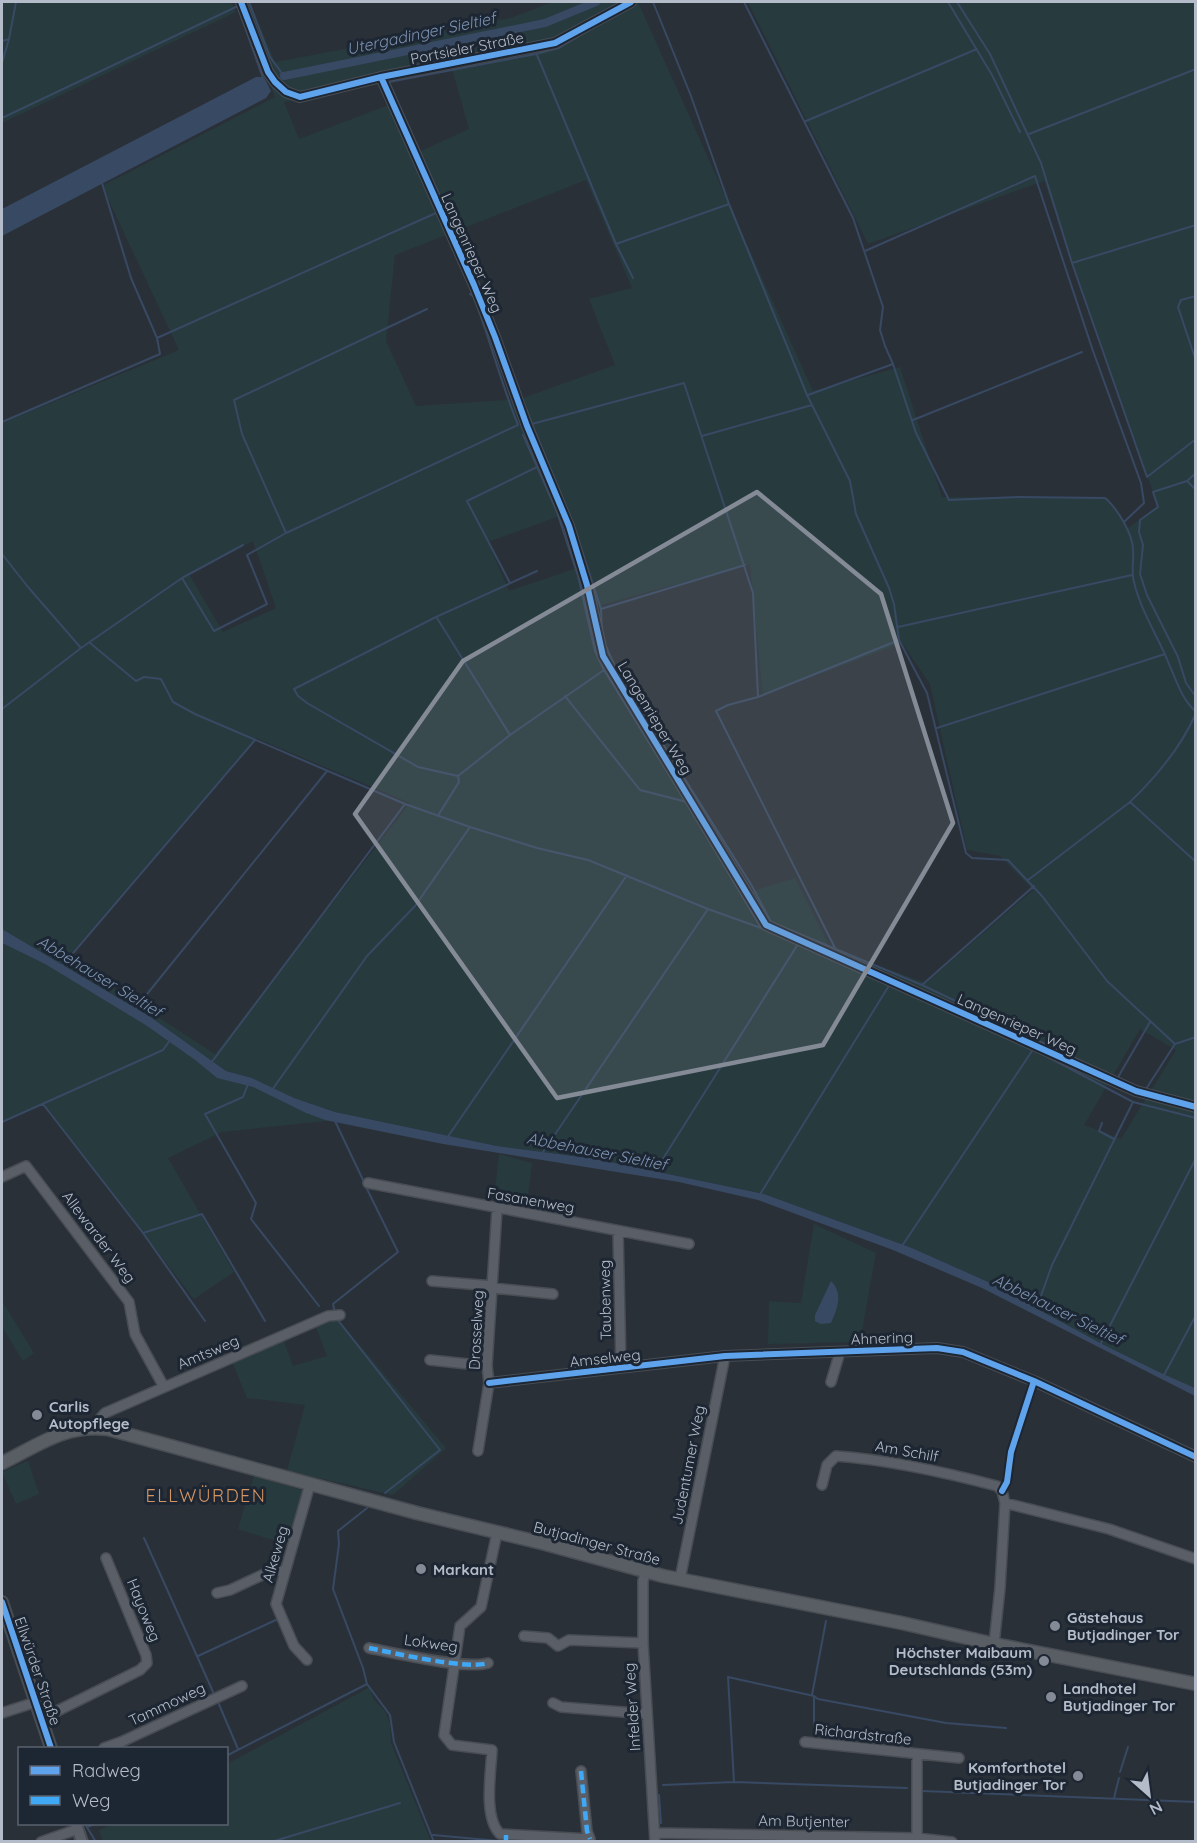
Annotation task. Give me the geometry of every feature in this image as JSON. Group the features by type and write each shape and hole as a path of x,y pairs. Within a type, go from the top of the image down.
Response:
{"main road":[{"name":"Butjadinger Straße","path":"2,1463 47,1438 61,1433 97,1428 122,1432 646,1572 1196,1684"}],"street":[{"name":"Portsieler Straße","path":"241,2 268,72 285,92 300,97 381,77 555,43 630,2"},
{"name":"Langenrieper Weg","path":"381,77 474,285 527,426 569,526 587,585 603,656 766,925 1136,1090 1196,1107"},
{"name":"Allewarder Weg","path":"2,1177 26,1166 40,1184 129,1302 135,1334 164,1387"},
{"name":"Fasanenweg","path":"368,1183 689,1245"},
{"name":"Drosselweg","path":"478,1451 489,1383 487,1366 497,1209"},
{"name":"Taubenweg","path":"618,1231 621,1368"},
{"path":"432,1281 553,1294"},
{"name":"Amtsweg","path":"97,1428 98,1421 105,1413 328,1317 340,1315"},
{"name":"Ahnering","path":"724,1356 937,1348 963,1352 1034,1381 1196,1457"},
{"path":"831,1382 840,1352"},
{"name":"Amselweg","path":"489,1383 724,1356"},
{"name":"Judentumer Weg","path":"680,1579 724,1356"},
{"path":"430,1360 487,1366"},
{"name":"Am Schilf","path":"822,1485 827,1465 836,1456 864,1458 944,1473 997,1486 1002,1491 1005,1503"},
{"name":"Alkeweg","path":"307,1660 294,1646 276,1604 310,1484"},
{"path":"994,1644 1005,1503 1109,1529 1196,1559"},
{"path":"497,1533 481,1607 460,1626 444,1735 452,1745 492,1750 490,1807 496,1829 506,1838 586,1840 581,1771"},
{"name":"Hayoweg","path":"42,1719 140,1670 147,1663 146,1654 106,1557"},
{"path":"217,1593 231,1590 273,1570 284,1572"},
{"name":"Infelder Weg","path":"646,1572 643,1581 643,1643 656,1837"},
{"name":"Ellwürder Straße","path":"2,1602 50,1747"},
{"path":"524,1636 548,1638 558,1646 569,1640 643,1643"},
{"name":"Lokweg","path":"369,1648 454,1663 483,1665 488,1662"},
{"name":"Tammoweg","path":"108,1747 242,1686"},
{"path":"2,1713 36,1702"},
{"path":"553,1703 561,1707 647,1714"},
{"name":"Richardstraße","path":"805,1742 959,1758"},
{"name":"Richardstraße","path":"916,1838 917,1755"},
{"path":"41,1842 77,1826 82,1842"},
{"name":"Am Butjenter","path":"656,1837 916,1838 952,1842"}],"highlighted area":[{"path":"757,492 881,594 953,823 823,1045 557,1098 355,814 463,661"}],"green space":[{"path":"2,2 231,2 236,12 2,123"},
{"path":"236,2 250,2 275,62 511,18 552,2 638,2 813,391 900,367 942,497 1108,498 1128,528 1158,506 1044,181 868,244 748,2 1195,2 1195,1388 1104,1345 986,1281 912,1248 764,1194 596,1159 497,1146 335,1112 294,1098 252,1078 226,1071 149,1016 2,929 2,423 179,350 102,186 275,97","holes":["451,65 469,129 417,153 394,103 299,139 284,102","586,180 632,288 589,299 615,365 520,399 416,406 386,341 395,255","560,516 577,568 509,591 488,542","253,541 276,608 223,632 189,574","750,564 763,695 902,643 930,684 967,850 1000,856 1033,890 926,983 830,948 795,878 747,893 608,671 597,606","256,738 410,803 215,1054 67,958","1140,1029 1176,1050 1121,1139 1084,1125"]},
{"path":"2,943 45,964 147,1026 217,1078 253,1087 306,1113 325,1120 335,1120 222,1132 168,1158 234,1272 194,1299 44,1104 2,1123"},
{"path":"499,1154 532,1163 527,1203 494,1199"},
{"path":"814,1224 876,1253 860,1342 768,1344 769,1301 801,1303"},
{"path":"2,1301 34,1353 23,1361 2,1327"},
{"path":"337,1318 446,1448 393,1495 287,1471 305,1405 247,1398 231,1359 282,1336 293,1366 327,1356 315,1325"},
{"path":"28,1461 39,1494 16,1504 2,1472"},
{"path":"254,1476 305,1491 288,1545 238,1529"},
{"path":"370,1687 374,1700 385,1711 390,1724 391,1743 431,1841 103,1841 99,1830 110,1825 228,1825 228,1763"}],"water":[{"path":"256,77 264,77 271,91 266,98 2,236 2,209"},
{"path":"2,929 149,1016 226,1071 252,1078 294,1098 335,1112 497,1146 596,1159 764,1194 912,1248 986,1281 1104,1345 1195,1388 1195,1396 982,1288 893,1250 758,1200 679,1182 443,1144 325,1120 306,1113 253,1087 217,1078 147,1026 45,964 2,943"},
{"path":"831,1281 837,1291 837,1307 831,1323 821,1324 815,1321 815,1315"}],"waterway":[{"path":"2,63 16,2"},
{"path":"236,2 263,78"},
{"path":"249,2 270,57 284,76"},
{"name":"Utergadinger Sieltief","path":"284,76 545,23 596,2"},
{"path":"653,2 691,96 729,204 807,395 850,481 856,514 894,604 899,640 927,693 966,853 972,858 1008,860 1042,896 1107,981 1175,1044"},
{"path":"744,2 853,218 883,307 880,330 885,346 916,433 949,500 1018,497 1105,498 1110,502 1127,529 1132,544 1133,578 1141,604 1180,690 1196,712"},
{"path":"948,2 992,75 1020,132"},
{"path":"957,2 990,54 1041,163 1072,263 1147,477 1196,439"},
{"path":"2,118 238,6"},
{"path":"454,228 389,82 559,48 606,20"},
{"path":"2,41 9,39"},
{"path":"806,121 977,49"},
{"path":"537,55 616,244 633,278"},
{"path":"1029,134 1196,69"},
{"path":"865,251 1035,176 1093,351 1141,483 1144,503 1124,522"},
{"path":"2,422 160,354 157,338 131,278 102,183"},
{"path":"616,244 729,204"},
{"path":"157,338 436,213"},
{"path":"1072,263 1196,225"},
{"path":"477,280 495,325"},
{"path":"182,578 214,631 267,604 247,555 286,533 518,425 474,297 470,294"},
{"path":"1196,296 1181,300 1178,307 1196,361"},
{"path":"286,533 242,434 234,400 427,309"},
{"path":"913,420 1082,352"},
{"path":"808,395 893,364"},
{"path":"532,424 684,383 753,593 758,697"},
{"path":"702,436 812,405"},
{"path":"526,409 575,529 601,609 602,632"},
{"path":"523,435 557,512 578,576 595,651 604,670 660,760"},
{"path":"510,583 467,501 537,467"},
{"path":"1196,473 1187,481 1153,492 1158,507 1140,520 1139,532 1143,545 1140,574 1147,595 1178,657 1186,683 1196,697"},
{"path":"1187,481 1196,490"},
{"path":"2,709 81,648 182,578 243,545"},
{"path":"2,554 81,648"},
{"path":"601,609 745,565"},
{"path":"458,776 418,767 307,703 298,696 294,689 436,617 537,571"},
{"path":"898,627 1132,575"},
{"path":"437,618 510,735"},
{"path":"835,948 716,711 728,705 758,697 899,640"},
{"path":"90,643 136,681 144,677 161,679 173,702 195,714 405,804 537,848 588,860 708,909 764,929"},
{"path":"605,644 616,669"},
{"path":"937,728 1165,654"},
{"path":"439,814 459,782 458,776 510,735 604,670"},
{"path":"622,679 752,886 771,922 922,985 1083,1062"},
{"path":"565,696 640,790 687,802"},
{"path":"1028,880 1130,802 1159,772 1176,750 1196,713"},
{"name":"Abbehauser Sieltief","path":"62,966 255,740"},
{"name":"Abbehauser Sieltief","path":"135,1009 327,771"},
{"path":"1130,802 1196,862"},
{"path":"211,1063 405,804"},
{"path":"699,823 760,926"},
{"path":"272,1090 367,956 415,906 470,827"},
{"path":"447,1138 627,875"},
{"path":"922,985 1034,886"},
{"name":"Abbehauser Sieltief","path":"543,1152 708,909"},
{"name":"Abbehauser Sieltief","path":"654,1173 798,944"},
{"path":"759,1196 890,984"},
{"path":"1117,1079 1150,1022"},
{"path":"1146,1089 1175,1044 1196,1037"},
{"path":"2,1122 163,1050 170,1040"},
{"path":"902,1246 1034,1048"},
{"path":"1048,1057 1133,1102"},
{"path":"248,1084 243,1097 205,1114 256,1203 251,1219 319,1306"},
{"name":"Abbehauser Sieltief","path":"1036,1310 1052,1265 1133,1102 1196,1118"},
{"path":"43,1104 143,1233 205,1321"},
{"path":"334,1119 364,1182"},
{"path":"1102,1123 1099,1131 1114,1139"},
{"name":"Abbehauser Sieltief","path":"1100,1345 1196,1158"},
{"path":"335,1313 333,1304 398,1252 366,1187"},
{"path":"143,1233 202,1214 265,1321"},
{"path":"1163,1377 1196,1315"},
{"path":"337,1319 440,1450 385,1493"},
{"path":"367,1508 338,1531 339,1544 333,1589 367,1684 390,1715 394,1742 434,1842"},
{"path":"144,1538 214,1694"},
{"path":"198,1656 278,1619"},
{"path":"812,1695 826,1621"},
{"path":"663,1785 734,1782 728,1677 814,1696 818,1699 946,1723 1006,1728"},
{"path":"228,1755 367,1684"},
{"path":"814,1697 814,1733"},
{"path":"218,1702 238,1749"},
{"path":"1120,1772 1128,1747"},
{"path":"1114,1798 1119,1778"},
{"path":"734,1782 907,1788"},
{"path":"922,1791 1196,1802"},
{"path":"659,1795 661,1823"},
{"path":"271,1842 400,1803"},
{"path":"86,1825 96,1842"},
{"path":"87,1827 92,1825"},
{"path":"433,1835 499,1841"}],"marked path":[{"path":"369,1648 448,1663 478,1665 488,1663"},
{"path":"581,1771 587,1831 590,1839"},
{"path":"506,1835 506,1842"}],"cycle path":[{"path":"241,2 268,72 286,92 300,97 381,77 555,43 631,2"},
{"path":"381,77 474,285 527,426 569,526 587,585 603,656 766,925 1136,1091 1196,1107"},
{"path":"489,1383 725,1356 937,1348 963,1352 1034,1381 1196,1457"},
{"path":"1002,1491 1007,1482 1011,1452 1034,1381"},
{"path":"2,1602 51,1747"}],"place":[{"name":"Carlis Autopflege","path":"37,1415"},
{"name":"Markant","path":"421,1569"},
{"name":"Gästehaus Butjadinger Tor","path":"1055,1626"},
{"name":"Höchster Maibaum Deutschlands (53m)","path":"1044,1661"},
{"name":"Landhotel Butjadinger Tor","path":"1051,1697"},
{"name":"Komforthotel Butjadinger Tor","path":"1078,1776"}],"district":[{"name":"ELLWÜRDEN","path":"206,1495"}]}
